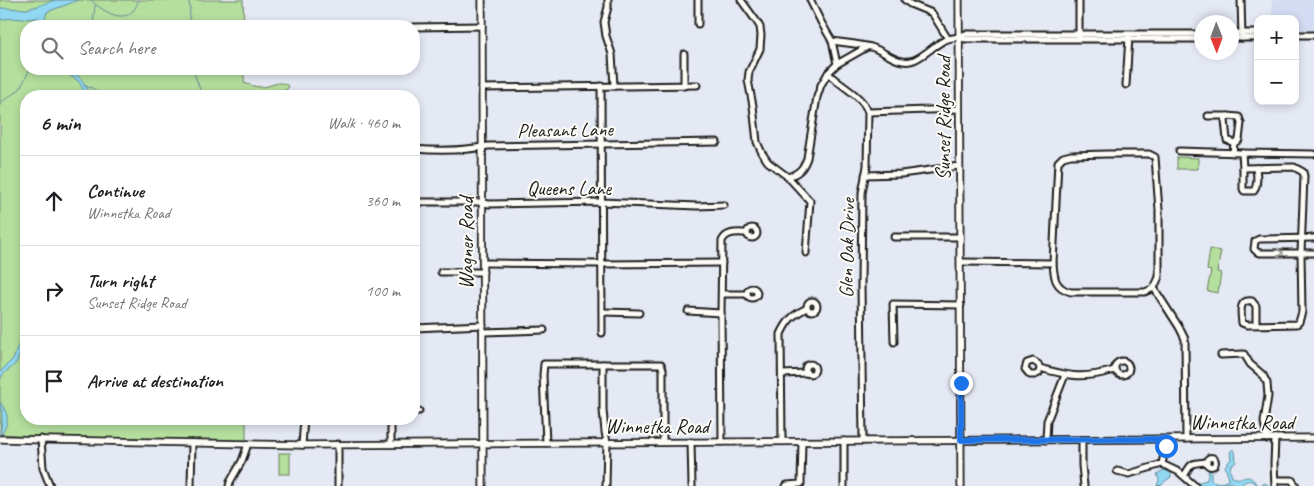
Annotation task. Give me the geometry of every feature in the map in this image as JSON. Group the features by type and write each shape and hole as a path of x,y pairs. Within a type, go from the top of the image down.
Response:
{"street":[{"name":"Wagner Road","path":"482,0 483,486"},
{"path":"608,0 604,22 612,54 614,86"},
{"path":"698,0 698,24"},
{"path":"741,0 760,27 760,49 749,72 748,80 757,142 768,162 788,177 810,201 806,253"},
{"path":"810,0 832,41 837,64"},
{"path":"905,0 932,13 948,39"},
{"name":"Sunset Ridge Road","path":"959,0 961,486"},
{"path":"1079,0 1079,37"},
{"path":"1241,0 1242,36"},
{"path":"420,27 482,26"},
{"path":"832,41 867,46 879,50 895,60 912,61 948,39 1194,34"},
{"path":"1239,37 1254,34"},
{"path":"1239,35 1254,38"},
{"path":"1299,35 1314,35"},
{"path":"1126,85 1129,36"},
{"path":"1144,36 1194,38"},
{"path":"788,177 797,173 804,166 817,98 821,85 828,73 837,64 867,46"},
{"path":"684,54 684,86"},
{"path":"828,73 865,104 868,112 959,109"},
{"path":"601,86 602,334"},
{"path":"482,88 697,86"},
{"name":"Glen Oak Drive","path":"863,441 862,193 867,166 868,112"},
{"path":"1208,116 1239,118 1241,123 1239,140 1234,143"},
{"path":"1228,116 1225,120 1227,140 1234,143"},
{"name":"Pleasant Lane","path":"420,149 466,150 488,146 717,142"},
{"path":"1233,153 1234,143"},
{"path":"1179,151 1314,154"},
{"path":"1242,153 1243,189 1246,192 1254,191 1255,189 1256,168"},
{"path":"1149,154 1155,157 1159,277 1154,288 1145,292 1071,292 1064,290 1058,285 1054,277 1053,263 1058,162 1063,157 1071,156 1149,154"},
{"path":"865,175 901,174 960,166"},
{"path":"1243,168 1294,167 1303,172 1304,176 1301,253 1302,312 1299,322 1297,324 1284,325 1256,325 1247,325 1242,323 1242,305 1247,300 1252,301 1256,306 1256,325"},
{"name":"Queens Lane","path":"420,202 601,202 697,206 724,205"},
{"path":"722,442 722,241 726,235 747,234"},
{"path":"894,237 960,237"},
{"path":"1314,238 1259,239 1255,241 1254,246 1254,250 1260,253 1314,253"},
{"path":"961,262 1053,263"},
{"path":"483,263 722,263"},
{"path":"441,272 483,272"},
{"path":"1154,288 1185,339 1186,439"},
{"path":"722,294 747,294"},
{"path":"894,342 893,304 961,305"},
{"path":"782,441 781,334 795,313 807,308"},
{"path":"688,311 721,313"},
{"path":"602,312 639,313"},
{"path":"420,328 544,330"},
{"path":"1221,355 1244,354 1250,364 1266,379 1268,396 1264,422 1267,438"},
{"path":"546,442 544,364 661,364 663,369 663,442"},
{"path":"603,364 603,410 607,442 606,486"},
{"path":"1040,368 1065,375 1083,377 1115,370"},
{"path":"782,374 807,373"},
{"path":"1046,440 1047,421 1065,375"},
{"path":"302,445 304,425"},
{"path":"391,425 391,444"},
{"path":"1275,438 1275,483 1292,480 1296,486"},
{"name":"Winnetka Road","path":"3,439 302,445 1314,438"},
{"path":"41,439 44,468 50,486"},
{"path":"1162,464 1167,439"},
{"path":"1082,440 1084,486"},
{"path":"786,486 801,484 802,441"},
{"path":"844,441 844,486"},
{"path":"692,442 692,486"},
{"path":"191,486 192,443"},
{"path":"229,486 242,461 248,444"},
{"path":"338,444 338,486"},
{"path":"1184,476 1193,463 1207,462"},
{"path":"1117,471 1129,474 1162,464 1179,472 1196,486"},
{"path":"1184,486 1190,481"}],"shaded area":[{"path":"1272,0 1314,0 1314,31 1299,30 1299,15 1272,15"}],"green space":[{"path":"0,0 243,0 244,20 20,20 20,75 244,75 244,83 255,86 265,87 283,83 289,87 286,90 20,90 20,425 246,425 246,441 0,434"},
{"path":"1177,157 1198,158 1198,169 1177,169"},
{"path":"1210,249 1221,251 1217,272 1221,273 1218,293 1207,291 1211,271 1207,270"},
{"path":"279,453 290,453 290,474 279,474"}],"water":[{"path":"55,0 79,0 47,12 45,20 40,20 39,18 12,18 0,20 0,8 27,9"},
{"path":"69,75 79,76 88,90 83,90 75,78"},
{"path":"20,339 18,360 3,375 0,381 0,372 14,358"},
{"path":"0,402 7,415 7,423 0,437 2,417"},
{"path":"1233,449 1236,462 1231,465 1232,477 1249,477 1260,486 1257,486 1253,482 1248,481 1240,486 1229,482 1221,486 1199,486 1199,482 1207,480 1209,469 1211,470 1211,480 1224,482 1229,479 1225,466 1231,459 1230,452"},
{"path":"1166,469 1171,471 1171,477 1162,485 1157,486 1159,480 1157,474"}],"waterway":[{"path":"91,0 105,11 117,16 128,15 133,11 139,0"},
{"path":"188,0 190,6 189,20"},
{"path":"94,20 95,5"},
{"path":"0,103 20,89 27,75"},
{"path":"195,75 200,90"},
{"path":"84,86 96,90"}],"route":[{"path":"961,383 961,440 1167,439 1166,446"}]}
